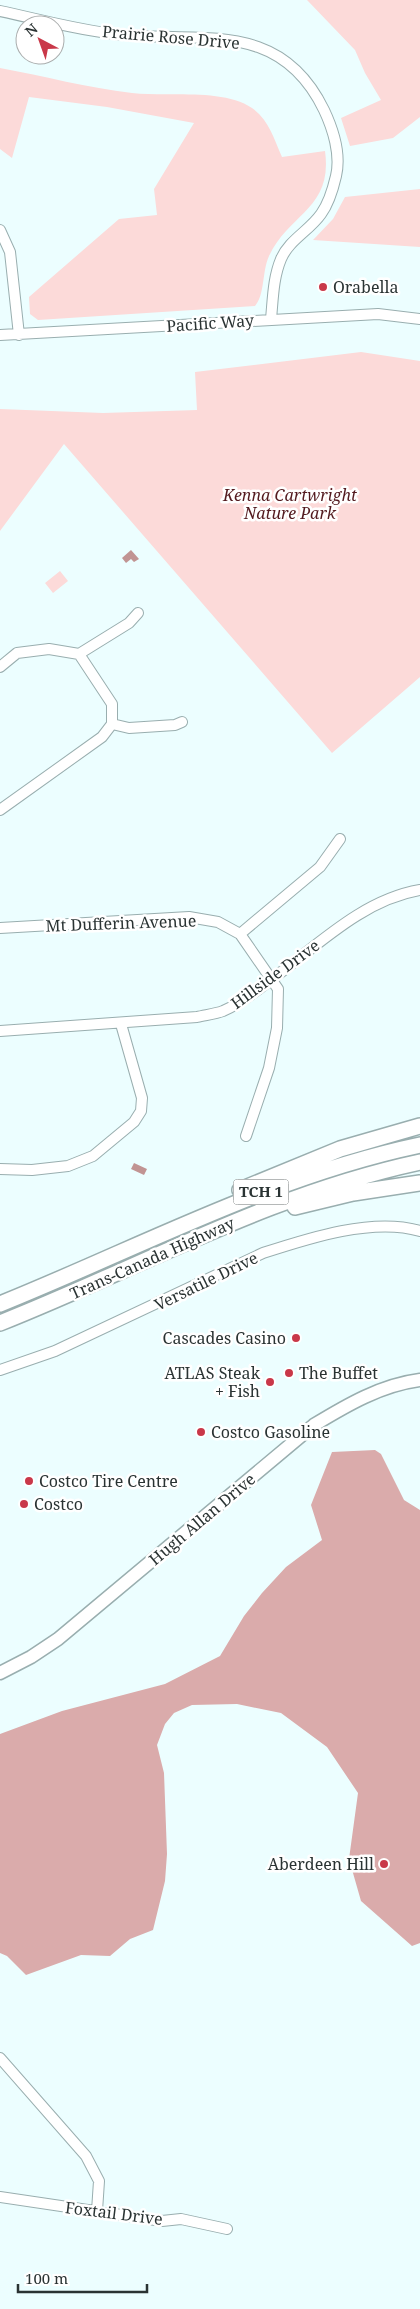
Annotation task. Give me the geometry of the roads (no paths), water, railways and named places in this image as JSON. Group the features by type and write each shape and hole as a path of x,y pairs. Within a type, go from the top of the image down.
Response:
{"highway":[{"path":"166,1232 226,1197 269,1177 358,1143 420,1126"},
{"name":"Trans-Canada Highway","path":"0,1304 272,1187 344,1164 420,1145"},
{"name":"Trans-Canada Highway","path":"0,1323 53,1302 214,1230 324,1187 420,1162"},
{"path":"214,1230 256,1222 314,1202 353,1193 420,1183"}],"main road":[{"name":"Hugh Allan Drive","path":"0,1673 31,1657 58,1639 314,1425 351,1403 418,1380"}],"street":[{"name":"Prairie Rose Drive","path":"0,11 114,34 235,40 260,47 282,58 302,74 329,121 336,151 337,174 331,196 321,214 292,242 281,258 274,280 271,319"},
{"path":"0,230 10,252 19,335"},
{"name":"Pacific Way","path":"0,335 378,314 420,319"},
{"path":"0,667 17,653 49,649 79,654 130,623 138,613"},
{"path":"0,810 102,736 112,724 112,704 79,654"},
{"path":"112,724 129,728 175,726 182,722"},
{"path":"246,1136 269,1068 277,1028 278,989 240,934 320,867 340,839"},
{"name":"Hillside Drive","path":"0,1031 197,1018 222,1011 249,996 341,926 374,906 408,892 420,890"},
{"name":"Mt Dufferin Avenue","path":"0,928 188,917 218,922 240,934"},
{"path":"0,1169 32,1170 68,1166 93,1156 134,1122 141,1111 142,1098 121,1024"},
{"name":"Versatile Drive","path":"0,1370 55,1351 277,1248 321,1236 373,1227 402,1227 420,1231"},
{"path":"0,2058 86,2156 99,2181 97,2211"},
{"name":"Foxtail Drive","path":"0,2197 162,2221 181,2218 227,2229"}],"place":[{"name":"Orabella","path":"323,287"},
{"name":"Cascades Casino","path":"296,1338"},
{"name":"The Buffet","path":"289,1373"},
{"name":"ATLAS Steak + Fish","path":"270,1382"},
{"name":"Costco Gasoline","path":"201,1432"},
{"name":"Costco Tire Centre","path":"29,1481"},
{"name":"Costco","path":"24,1504"},
{"name":"Aberdeen Hill","path":"384,1864"}],"park label":[{"name":"Kenna Cartwright Nature Park","path":"290,504"}]}
